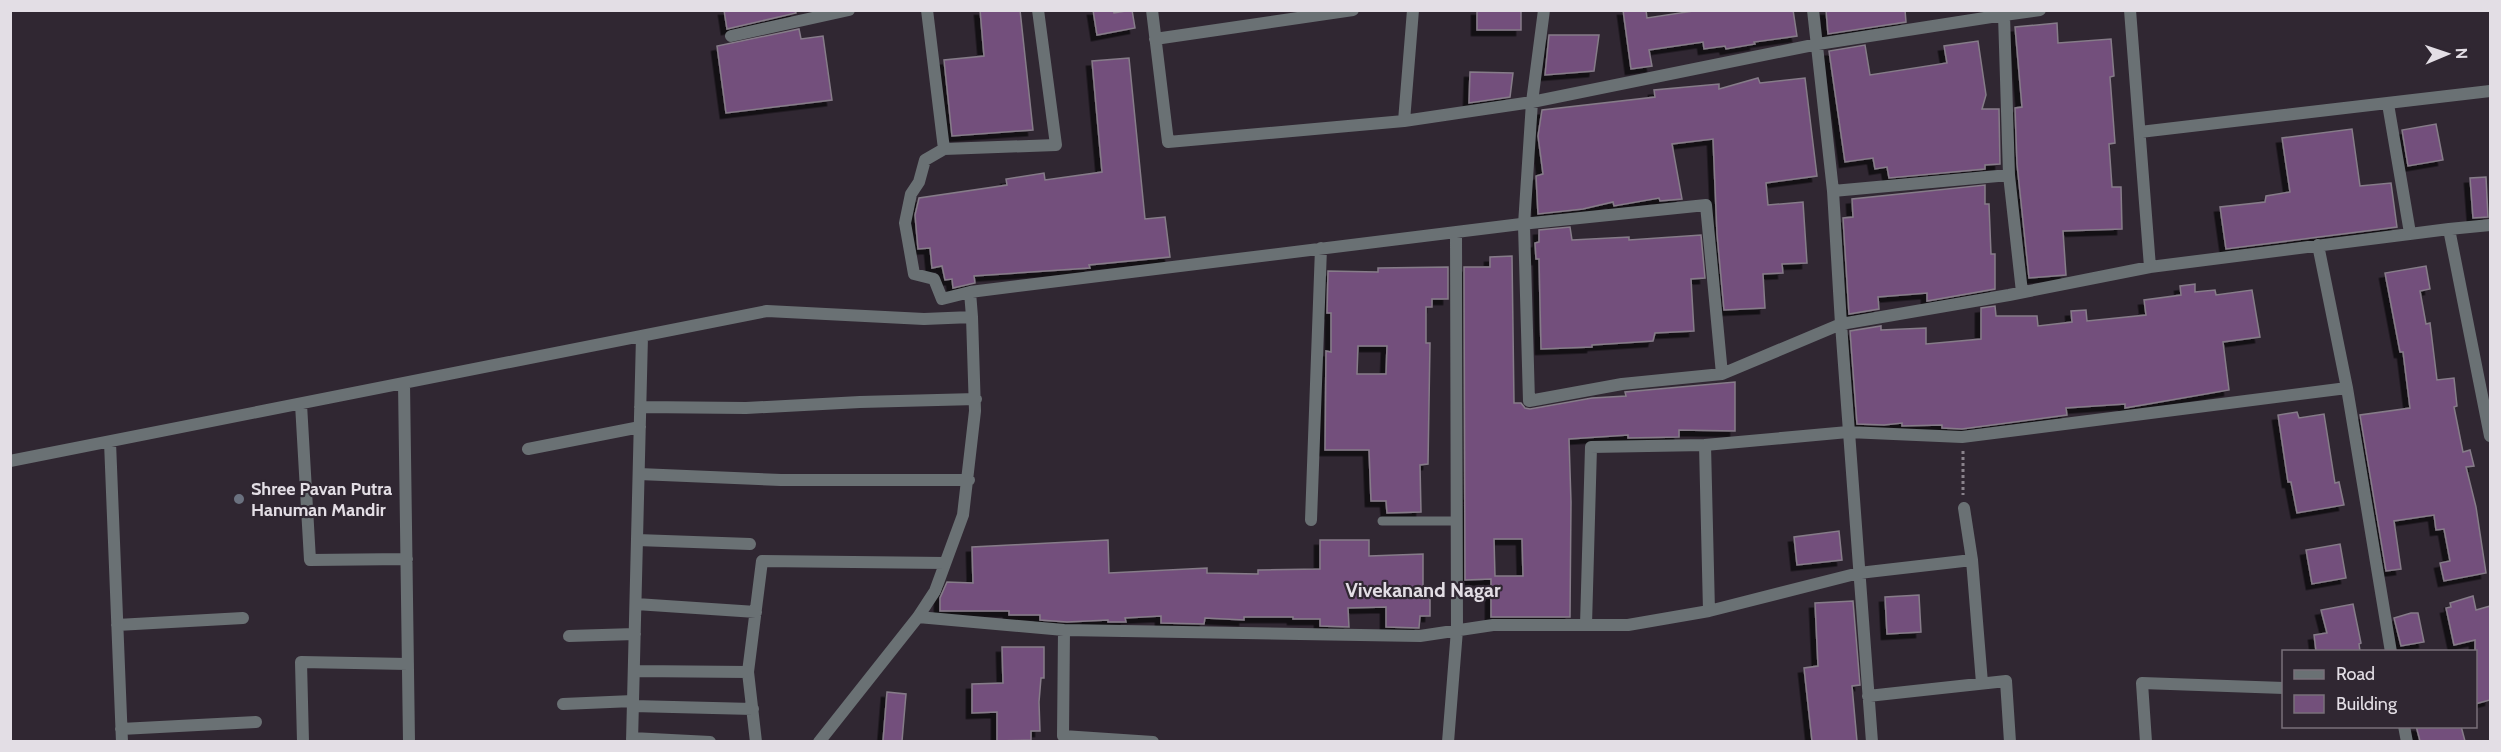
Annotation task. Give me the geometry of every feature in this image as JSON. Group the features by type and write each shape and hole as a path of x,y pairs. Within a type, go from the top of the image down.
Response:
{"street":[{"path":"731,36 849,10"},
{"path":"927,10 944,149"},
{"path":"1038,10 1056,145 944,149 925,160 919,182 911,194 905,223 914,274 934,279 942,299 970,292 1321,248 1706,205 1722,374"},
{"path":"1152,10 1168,142 1404,121 1533,102 1818,44 2004,13 2040,10"},
{"path":"1155,39 1353,10"},
{"path":"1404,121 1413,10"},
{"path":"1544,10 1533,102 1524,225 1529,400 1622,384 1722,374 1841,324 2150,267 2490,225"},
{"path":"1813,10 1833,191 1848,432 1872,741"},
{"path":"2130,10 2150,267"},
{"path":"2004,13 2009,175 2022,292"},
{"path":"2140,132 2490,91"},
{"path":"2388,104 2410,234"},
{"path":"1833,191 2009,175"},
{"path":"2449,229 2490,436"},
{"path":"1448,741 1457,630 1456,232"},
{"path":"2318,245 2347,388 2391,650"},
{"path":"1311,520 1321,248"},
{"path":"819,741 918,617 935,591 963,515 969,480 976,399 970,292"},
{"path":"10,461 767,311 924,319 972,317"},
{"path":"642,336 632,740 710,741"},
{"path":"404,383 410,741"},
{"path":"1587,625 1591,447 1705,445 1848,432 1962,437 2347,388"},
{"path":"640,407 746,408 976,399"},
{"path":"301,404 310,560 407,559"},
{"path":"528,449 640,427"},
{"path":"110,442 122,735 256,722"},
{"path":"1705,445 1709,611"},
{"path":"639,474 781,480 969,480"},
{"path":"1964,508 1972,560 1982,683"},
{"path":"637,540 750,544"},
{"path":"918,617 1064,630 1420,636 1493,624 1628,625 1709,611 1859,573 1972,560"},
{"path":"756,741 748,672 762,561 945,563"},
{"path":"636,604 756,612"},
{"path":"117,625 243,618"},
{"path":"1064,630 1063,739 1153,741"},
{"path":"569,636 635,634"},
{"path":"303,741 301,662 408,664"},
{"path":"634,671 748,672"},
{"path":"1868,696 2006,681 2010,741"},
{"path":"2146,741 2142,683 2282,688"},
{"path":"563,704 633,703 753,710"}],"lane":[{"path":"1382,521 1456,521"}],"path":[{"path":"1962,437 1964,508"}],"building":[{"path":"724,10 795,10 796,13 727,29"},
{"path":"980,10 1020,10 1033,130 952,136 944,60 984,56"},
{"path":"1093,10 1113,10 1114,13 1132,10 1135,28 1097,35"},
{"path":"1477,10 1521,10 1521,30 1477,30"},
{"path":"1623,10 1646,10 1647,18 1700,10 1793,10 1797,36 1754,42 1755,44 1726,49 1725,46 1704,49 1703,42 1649,50 1652,66 1631,69"},
{"path":"1826,10 1905,10 1906,22 1828,34"},
{"path":"2057,23 2058,43 2111,39 2114,76 2110,77 2115,143 2109,144 2112,187 2121,187 2122,229 2063,231 2066,275 2029,278 2017,164 2015,108 2022,107 2015,27"},
{"path":"799,29 801,39 823,36 832,100 726,113 717,46"},
{"path":"1549,35 1599,35 1594,71 1545,75"},
{"path":"1978,41 1986,95 1982,109 1999,109 2000,164 1985,165 1985,169 1889,178 1887,167 1875,169 1873,158 1845,162 1829,51 1865,45 1870,75 1947,63 1944,46"},
{"path":"1129,58 1145,219 1165,217 1170,257 1089,265 1090,268 974,276 975,283 953,288 952,279 945,280 942,266 932,268 930,248 918,249 915,215 919,198 1007,185 1006,179 1044,173 1045,180 1102,172 1092,61"},
{"path":"1470,72 1513,73 1510,97 1469,103"},
{"path":"1758,78 1760,83 1805,78 1817,176 1766,183 1768,205 1803,202 1807,263 1782,264 1783,273 1763,274 1765,308 1724,310 1717,234 1713,139 1672,144 1682,199 1660,201 1659,198 1614,206 1613,202 1583,209 1538,214 1536,176 1543,174 1538,136 1542,110 1655,97 1654,90 1719,84 1719,89"},
{"path":"2436,124 2443,160 2408,166 2402,130"},
{"path":"2352,129 2360,186 2391,183 2397,227 2226,249 2220,207 2265,202 2266,196 2290,192 2282,138"},
{"path":"2486,177 2488,217 2473,218 2470,178"},
{"path":"1985,185 1985,204 1989,204 1991,254 1995,254 1995,289 1927,301 1927,293 1878,297 1879,309 1849,314 1843,218 1853,217 1852,199"},
{"path":"1570,227 1572,240 1629,237 1629,240 1701,235 1705,278 1691,279 1694,331 1655,333 1653,341 1541,349 1539,259 1536,259 1535,243 1539,242 1539,230"},
{"path":"1512,256 1514,403 1521,403 1525,408 1530,409 1592,398 1626,396 1625,392 1735,382 1735,431 1679,430 1679,437 1628,438 1628,435 1569,439 1570,617 1491,617 1491,579 1465,580 1464,267 1490,267 1490,257","holes":["1494,539 1522,539 1523,576 1495,576"]},
{"path":"2426,266 2430,289 2420,291 2426,324 2430,323 2437,380 2454,378 2457,406 2454,407 2463,452 2470,450 2474,466 2466,467 2476,507 2486,573 2444,581 2440,563 2450,561 2444,529 2436,530 2434,515 2394,521 2401,569 2386,571 2360,415 2410,408 2403,352 2400,352 2385,273"},
{"path":"1448,267 1448,299 1432,299 1432,307 1426,307 1426,343 1430,343 1428,464 1420,465 1421,512 1387,513 1386,501 1371,501 1369,450 1325,450 1326,351 1331,352 1331,313 1327,313 1328,271 1378,272 1378,268","holes":["1358,346 1387,346 1386,374 1357,374"]},
{"path":"2195,284 2195,292 2215,290 2216,295 2252,290 2260,337 2223,342 2229,390 2125,408 2125,404 2066,408 2067,415 1962,429 1942,428 1942,425 1902,426 1902,423 1857,424 1850,331 1881,326 1881,330 1926,328 1926,344 1981,339 1981,308 1995,306 1996,316 2037,316 2038,326 2072,322 2071,311 2086,310 2087,321 2146,315 2144,300 2181,295 2180,286"},
{"path":"2297,412 2299,418 2324,414 2335,483 2339,482 2344,505 2297,513 2291,482 2288,482 2278,415"},
{"path":"1839,531 1842,560 1797,565 1794,537"},
{"path":"1108,540 1109,573 1207,568 1207,573 1258,574 1258,570 1320,569 1320,540 1369,540 1369,556 1423,554 1423,599 1430,598 1430,616 1420,616 1419,628 1386,627 1386,607 1348,608 1349,627 1320,626 1320,619 1293,619 1293,617 1244,617 1244,620 1205,618 1204,624 1161,623 1161,616 1125,618 1126,622 1108,622 1108,620 1067,622 1040,620 1040,615 1009,615 1009,611 940,611 940,598 947,582 973,583 972,547"},
{"path":"2340,544 2346,578 2312,584 2306,550"},
{"path":"1919,595 1921,632 1887,634 1885,597"},
{"path":"2473,596 2476,610 2490,606 2490,700 2477,703 2475,640 2454,645 2446,608 2451,607 2450,603"},
{"path":"1853,601 1860,685 1852,686 1857,741 1812,741 1804,668 1818,666 1815,603"},
{"path":"2353,604 2361,643 2359,644 2360,650 2316,650 2314,635 2327,633 2321,610"},
{"path":"2418,613 2424,642 2401,646 2394,618"},
{"path":"1002,647 1044,647 1044,678 1041,678 1039,702 1040,731 1031,731 1031,740 997,741 997,712 972,713 972,684 1003,683"},
{"path":"887,692 906,694 902,741 883,741"},
{"path":"2417,728 2462,728 2465,741 2420,741"}],"place":[{"name":"Shree Pavan Putra Hanuman Mandir","path":"239,499"}],"district":[{"name":"Vivekanand Nagar","path":"1423,590"}]}
